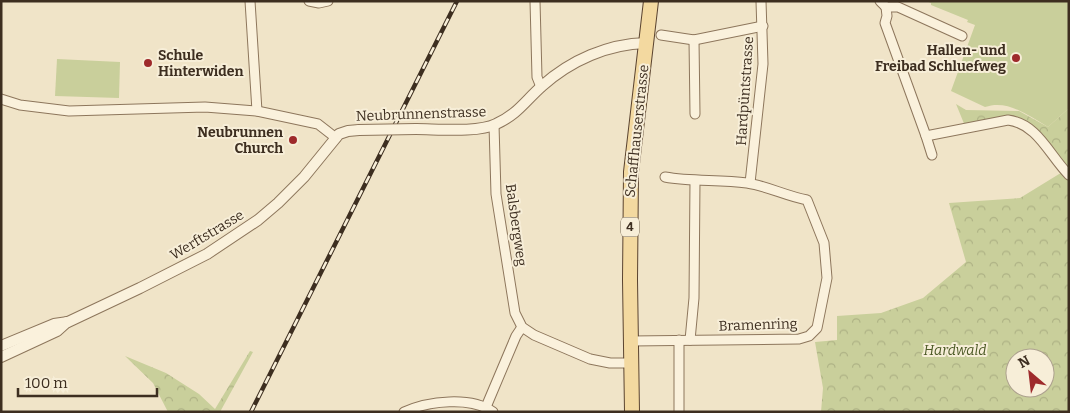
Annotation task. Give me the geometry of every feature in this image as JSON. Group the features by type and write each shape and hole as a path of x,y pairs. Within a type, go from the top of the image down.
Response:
{"main road":[{"name":"Schaffhauserstrasse","path":"632,412 629,245 631,172 651,1"}],"street":[{"path":"250,1 257,111"},
{"path":"310,1 319,3 328,1"},
{"path":"535,1 536,77 541,87"},
{"name":"Hardpüntstrasse","path":"750,183 763,64 761,1"},
{"path":"932,155 885,23 887,16 883,4 898,7 962,36"},
{"path":"661,35 694,40 763,26"},
{"path":"694,40 695,114"},
{"name":"Neubrunnenstrasse","path":"336,138 344,132 359,130 470,129 494,125 516,113 558,72 591,55 611,48 646,43"},
{"path":"1,100 20,105 69,111 205,107 257,111 318,124 336,138"},
{"path":"926,136 1008,120 1021,122 1029,127 1040,139 1069,176"},
{"name":"Balsbergweg","path":"494,125 496,194 515,313 522,327"},
{"name":"Werftstrasse","path":"1,357 57,331 68,322 175,271 234,237 278,203 304,177 336,138"},
{"name":"Bramenring","path":"631,341 799,339 809,336 817,328 827,278 824,243 807,200 750,183 665,178"},
{"path":"690,340 694,298 695,181"},
{"name":"Werftstrasse","path":"1,346 54,324 68,322"},
{"path":"404,412 424,405 445,402 490,409 516,336 522,327 534,335 590,359 610,363 631,363"},
{"path":"679,340 679,412"}],"green space":[{"name":"Hallen- und Freibad Schluefweg","path":"926,1 1069,1 1069,108 1048,127 1010,107 994,105 985,107 951,91 975,25"},
{"path":"57,59 120,62 119,98 55,96"},
{"name":"Hardwald","path":"956,104 966,110 1019,111 1048,127 1069,108 1069,412 821,412 823,388 815,342 837,340 837,316 881,313 923,298 966,262 949,203 1020,198 1064,171 1029,124 965,126"},
{"path":"250,351 253,352 220,412 168,412 153,383 125,356 166,373 199,394 215,409"}],"railway":[{"path":"251,412 457,1"}],"place":[{"name":"Hallen- und Freibad Schluefweg","path":"1016,58"},
{"name":"Schule Hinterwiden","path":"148,63"},
{"name":"Neubrunnen Church","path":"293,140"}]}
